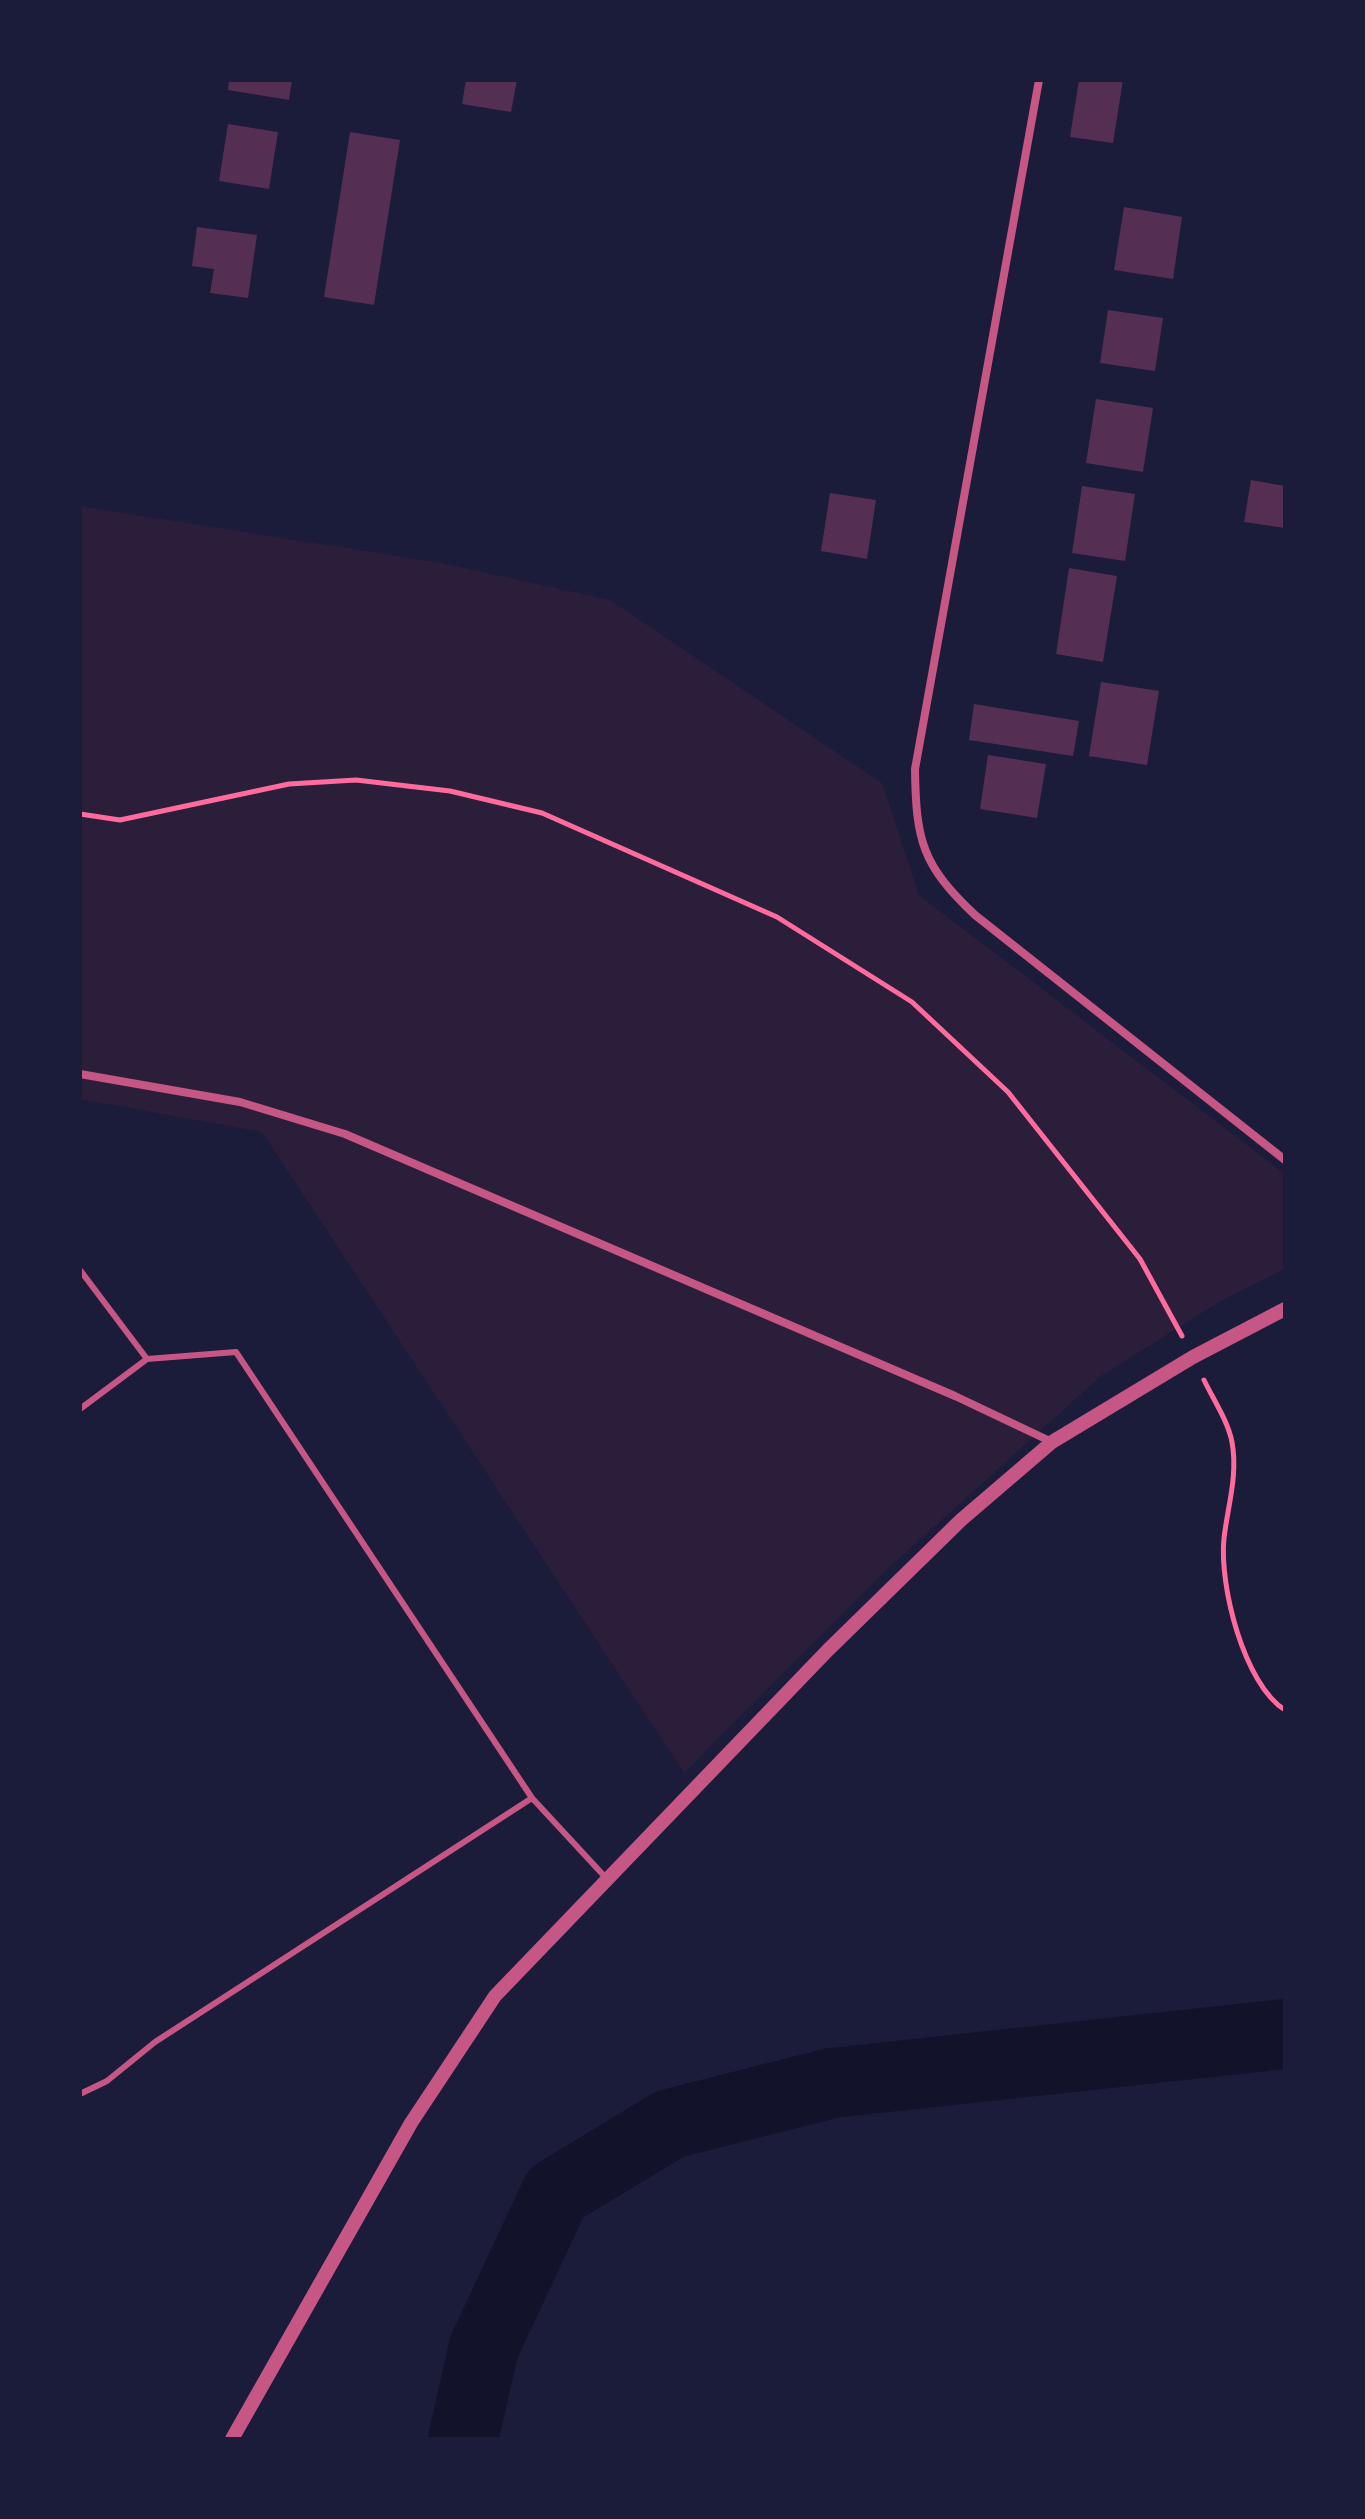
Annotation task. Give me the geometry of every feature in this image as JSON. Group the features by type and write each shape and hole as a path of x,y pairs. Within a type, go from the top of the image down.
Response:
{"street":[{"path":"1039,80 915,769 916,809 923,850 941,882 975,915 1285,1160"},
{"path":"80,1074 240,1102 345,1134 955,1396 1052,1442"},
{"path":"232,2439 411,2123 495,1996 828,1650 961,1520 1052,1442 1193,1357 1285,1309"}],"lane":[{"path":"80,1270 147,1359"},
{"path":"80,1409 147,1359 236,1352 532,1798 607,1879"},
{"path":"80,2094 107,2081 155,2042 532,1798"}],"path":[{"path":"80,814 120,820 289,784 356,780 450,791 542,813 777,917 912,1002 1008,1092 1140,1259 1193,1357 1231,1439 1235,1476 1223,1542 1230,1602 1240,1647 1268,1700 1285,1710"}],"shaded area":[{"path":"80,506 442,563 610,600 882,783 919,895 1285,1174 1285,1269 1221,1301 1101,1376 885,1571 684,1773 262,1132 80,1099"}],"building":[{"path":"229,80 292,80 289,100 228,90"},
{"path":"466,80 517,80 511,112 462,104"},
{"path":"1079,80 1123,80 1113,143 1070,137"},
{"path":"228,124 278,132 269,189 219,181"},
{"path":"350,132 400,140 374,305 324,297"},
{"path":"1124,207 1182,217 1173,279 1114,270"},
{"path":"197,227 257,235 248,298 210,293 214,269 192,266"},
{"path":"1108,310 1163,318 1155,371 1100,363"},
{"path":"1096,399 1153,408 1143,472 1086,463"},
{"path":"1251,480 1285,486 1285,528 1244,522"},
{"path":"1082,486 1135,494 1125,561 1072,553"},
{"path":"830,493 876,500 867,559 821,551"},
{"path":"1069,568 1117,576 1103,662 1056,654"},
{"path":"1101,682 1159,691 1147,765 1089,756"},
{"path":"974,704 1079,721 1073,756 969,740"},
{"path":"988,755 1046,764 1037,818 980,809"}],"waterway":[{"path":"463,2439 484,2347 556,2193 670,2124 832,2083 1285,2034"}]}
